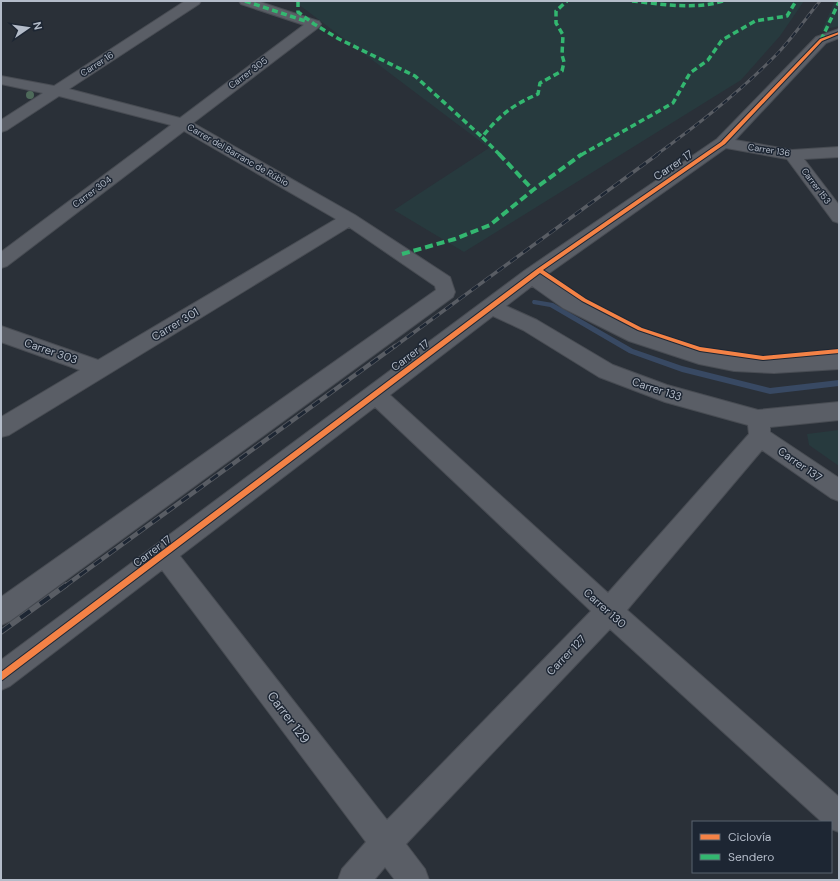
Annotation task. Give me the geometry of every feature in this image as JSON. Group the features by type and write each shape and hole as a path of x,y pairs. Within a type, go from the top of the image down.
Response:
{"street":[{"name":"Carrer 16","path":"1,127 194,1"},
{"path":"245,1 314,24"},
{"name":"Carrer 305","path":"182,123 314,24"},
{"name":"Carrer 17","path":"1,677 531,276 723,143 830,36"},
{"name":"Carrer del Barranc de Rúbio","path":"1,80 55,91 182,123 349,219 443,282 446,292 1,612"},
{"name":"Carrer 304","path":"1,261 182,123"},
{"name":"Carrer 136","path":"723,143 792,155 839,152"},
{"name":"Carrer 153","path":"792,155 839,217"},
{"name":"Carrer 301","path":"1,428 349,219"},
{"path":"531,276 570,303 636,336 699,356 734,364 774,365 839,361"},
{"name":"Carrer 133","path":"491,307 530,325 606,371 759,428 839,411"},
{"name":"Carrer 303","path":"1,334 100,368"},
{"name":"Carrer 130","path":"375,394 608,611 839,817"},
{"name":"Carrer 137","path":"759,428 839,491"},
{"name":"Carrer 127","path":"353,880 386,843 608,611 759,428"},
{"name":"Carrer 129","path":"164,554 414,880"}],"green space":[{"path":"301,1 804,1 780,36 741,80 464,252 394,210 489,148 298,4"},
{"path":"835,1 839,1 839,26 822,30"},
{"path":"839,430 839,466 809,445 807,434"}],"waterway":[{"path":"535,302 551,305 631,351 682,369 770,391 839,383"}],"railway":[{"path":"656,155 719,107 764,67 784,47 820,1"},
{"path":"394,347 658,154"},
{"path":"65,586 395,346"},
{"path":"1,632 66,585"}],"marked path":[{"path":"245,1 308,22"},
{"path":"298,1 298,12 314,24 339,39 415,76 482,137"},
{"path":"533,190 482,137 495,121 512,106 538,94 540,83 562,71 564,62 562,55 563,35 556,23 556,11 567,1"},
{"path":"632,1 693,5 705,5 723,1"},
{"path":"402,254 455,239 490,225 533,190 581,155 673,103 690,73 708,60 722,40 755,21 787,16 796,1"},
{"path":"821,40 839,2"}],"cycle path":[{"path":"1,677 552,261 723,143 821,40 839,33"},
{"path":"539,270 584,300 640,329 700,349 763,358 839,351"}]}
